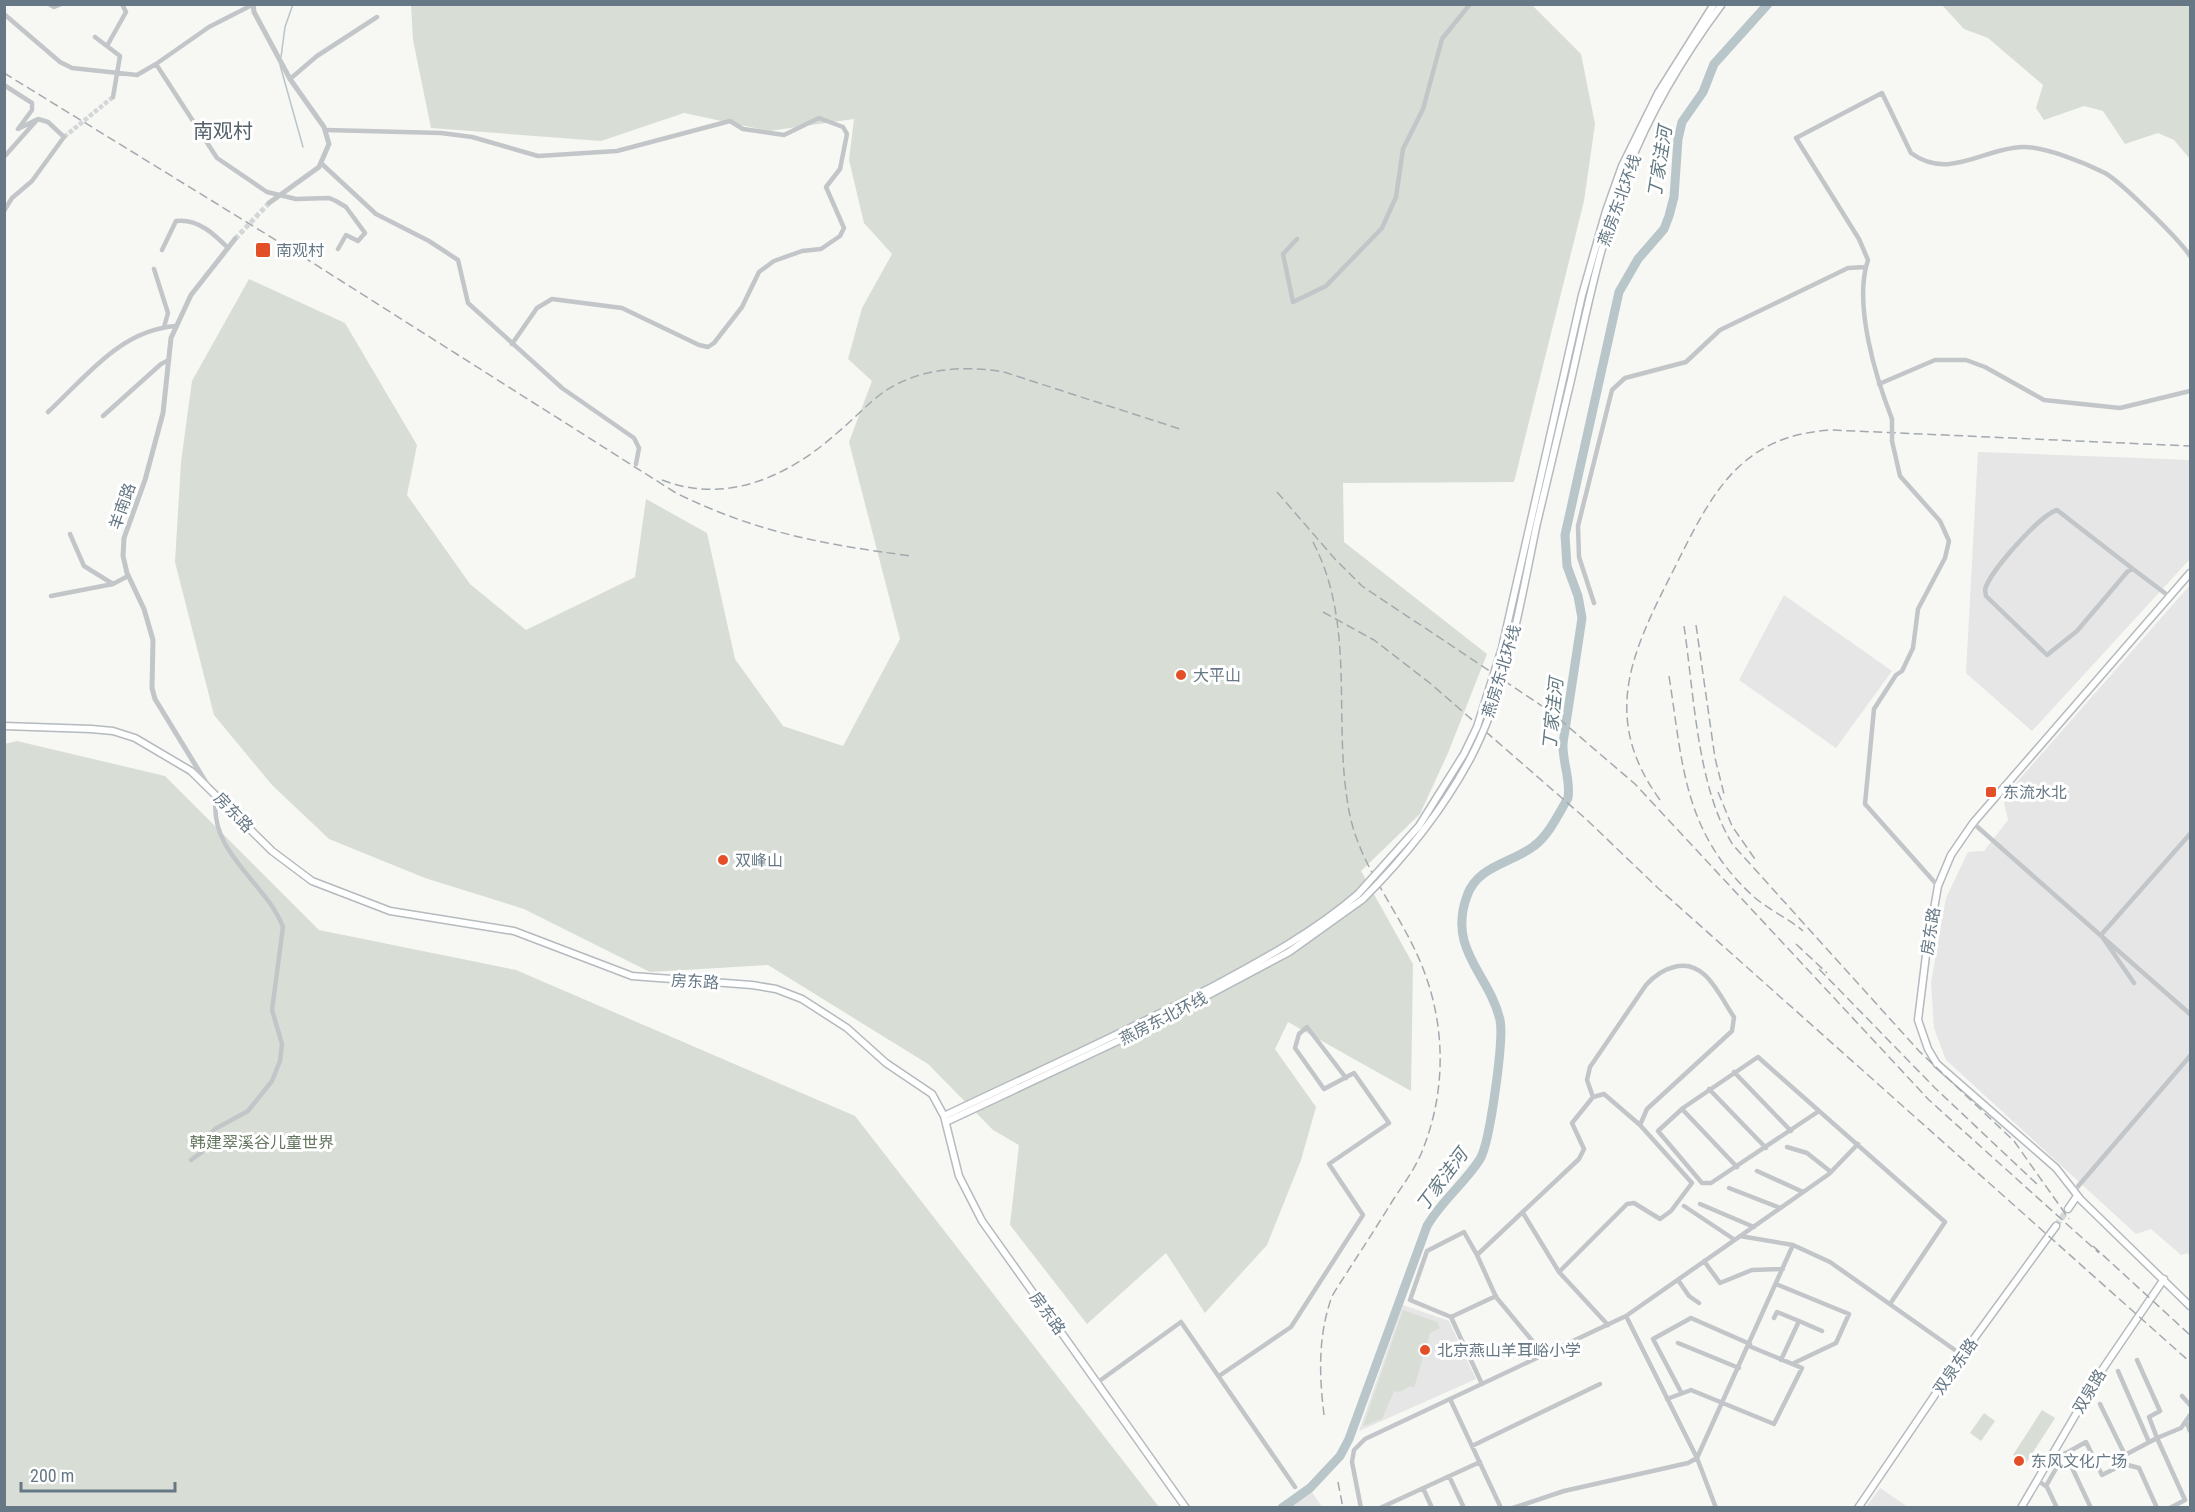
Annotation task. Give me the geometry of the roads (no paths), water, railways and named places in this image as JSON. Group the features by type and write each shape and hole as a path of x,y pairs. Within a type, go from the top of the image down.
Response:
{"main road":[{"name":"燕房东北环线","path":"1361,897 1419,826 1464,754 1477,727 1502,648 1582,295 1606,211 1622,166 1652,104 1691,36 1714,4"},
{"name":"燕房东北环线","path":"945,1119 1141,1024 1241,972 1322,924 1361,897 1411,848 1429,823 1470,759 1496,700 1517,618 1589,296 1614,207 1628,169 1662,97 1722,4"},
{"name":"房东路","path":"2190,573 1973,823 1951,855 1938,886 1918,1020 1928,1049 1937,1064 2056,1168 2075,1193 2190,1306"},
{"name":"房东路","path":"4,726 113,731 153,747 207,784 272,851 312,881 390,911 514,932 632,976 752,985 776,989 802,999 848,1028 886,1063 925,1088 936,1099 945,1119 959,1176 982,1221 1185,1508"},
{"path":"2068,1209 2075,1193"},
{"name":"双泉东路","path":"1858,1508 1962,1354 2056,1226"},
{"name":"双泉路","path":"2021,1508 2100,1373 2164,1279"}],"street":[{"path":"49,4 54,7 62,4"},
{"path":"107,46 126,12 122,4"},
{"path":"1297,239 1283,254 1293,302 1326,286 1382,228 1396,197 1403,149 1423,110 1442,39 1470,4"},
{"path":"4,14 60,62 72,68 100,69 115,74 136,75 209,27 253,5 279,61 326,130 329,144 322,164 313,173 269,203"},
{"path":"290,79 317,56 377,17"},
{"path":"95,37 120,56 115,74 113,97"},
{"path":"156,64 217,158 244,179 267,192 297,199 329,198 346,207 365,233 358,241 346,235 338,249"},
{"path":"4,85 32,103 32,110 18,129 38,119 48,122 64,137 32,181 6,208"},
{"path":"1938,886 1865,804 1874,709 1896,675 1902,671 1913,648 1918,609 1945,558 1950,542 1940,521 1900,476 1892,441 1892,419 1879,384 1866,324 1868,260 1859,239 1796,138 1882,93 1911,153 1917,157 1955,164 2024,146 2079,161 2107,174 2168,231 2190,256"},
{"path":"326,130 441,133 495,142 538,156 624,150 730,121 743,129 775,135 792,132 819,118 843,128 847,134 840,169 826,187 844,228 840,236 821,249 802,251 774,261 759,272 742,307 714,343 708,346 699,345 622,308 552,299 537,308 512,344"},
{"path":"4,157 38,119"},
{"path":"322,164 376,214 429,241 458,260 468,303 562,388 634,438 639,448 636,464"},
{"path":"162,250 176,221 182,220 210,229 228,248"},
{"name":"羊南路","path":"207,784 155,699 152,688 153,640 149,624 128,576 123,556 124,538 158,432 167,388 171,338 191,295 236,239"},
{"path":"1594,603 1579,557 1578,526 1612,390 1625,378 1686,362 1720,330 1848,268 1866,267"},
{"path":"154,269 168,313 164,327"},
{"path":"48,412 112,351 133,336 176,326"},
{"path":"104,416 161,364 169,360"},
{"path":"1879,384 1935,360 1966,360 1984,367 2044,400 2120,408 2190,391"},
{"path":"2133,570 2128,571 2077,631 2048,655 1986,596 1985,590 1996,570 2041,519 2057,510 2170,597"},
{"path":"70,534 84,566 113,584"},
{"path":"51,596 113,584 128,576"},
{"path":"191,1160 202,1152 208,1136 215,1129 248,1111 256,1102 272,1081 280,1061 282,1044 272,1010 283,927 232,858 214,810 217,794"},
{"path":"1973,823 2190,1014"},
{"path":"2101,935 2190,834"},
{"path":"2101,935 2134,983"},
{"path":"1593,1097 1587,1080 1590,1067 1653,976 1683,965 1698,968 1713,985 1734,1017 1732,1031 1647,1109 1640,1125"},
{"path":"1219,1376 1291,1327 1363,1215 1329,1164 1389,1123 1354,1073 1346,1078 1324,1089 1295,1048 1299,1034 1307,1027 1346,1078"},
{"path":"2075,1193 2190,1056"},
{"path":"1819,1111 1711,1183 1702,1183 1658,1131 1682,1108 1758,1057 1945,1222 1890,1304"},
{"path":"1734,1072 1791,1131"},
{"path":"1709,1089 1766,1148"},
{"path":"1477,1255 1584,1152 1572,1125 1593,1097 1609,1096 1640,1125 1692,1183 1671,1211 1660,1219 1634,1203 1627,1204 1559,1272"},
{"path":"1682,1108 1737,1167"},
{"path":"1361,1508 1352,1462 1354,1450 1365,1439 1626,1316 1831,1172 1858,1144"},
{"path":"1787,1147 1807,1153 1831,1172"},
{"path":"1757,1171 1803,1192"},
{"path":"1729,1188 1780,1208"},
{"path":"1700,1204 1754,1227"},
{"path":"1684,1206 1738,1238 1793,1245 1830,1262 1962,1354"},
{"path":"1523,1213 1559,1272 1608,1325"},
{"path":"1482,1384 1452,1317 1410,1300 1427,1251 1464,1232 1496,1296 1544,1355"},
{"path":"1513,1508 1564,1491 1688,1463 1697,1458 1750,1345 1793,1245"},
{"path":"1704,1262 1720,1283 1752,1270 1783,1269"},
{"path":"1678,1280 1689,1296 1699,1303"},
{"path":"1776,1284 1849,1314 1836,1343 1792,1364"},
{"path":"1452,1317 1496,1296"},
{"path":"1774,1318 1777,1312 1822,1331"},
{"path":"1626,1316 1697,1458 1716,1508"},
{"path":"1667,1399 1691,1390 1774,1424 1802,1368 1691,1318 1653,1339 1681,1392"},
{"path":"1098,1382 1181,1322 1295,1486"},
{"path":"1781,1360 1799,1322"},
{"path":"1678,1343 1739,1368"},
{"path":"2137,1360 2160,1411 2149,1418 2188,1499 2170,1508"},
{"path":"2118,1371 2149,1442"},
{"path":"1472,1446 1600,1384"},
{"path":"2182,1396 2190,1406"},
{"path":"1450,1399 1501,1508"},
{"path":"2100,1404 2125,1455 2126,1465"},
{"path":"2125,1455 2181,1428 2190,1415"},
{"path":"2186,1421 2190,1431"},
{"path":"2053,1453 2059,1457 2086,1442 2102,1475 2126,1465 2139,1468 2157,1508"},
{"path":"2046,1486 2065,1453"},
{"path":"2065,1453 2091,1508"},
{"path":"1380,1508 1480,1462"},
{"path":"1449,1476 1464,1508"},
{"path":"2037,1480 2046,1486 2057,1508"},
{"path":"1423,1488 1432,1508"},
{"path":"1394,1501 1397,1508"}],"waterway":[{"path":"281,57 285,27 293,4"},
{"name":"丁家洼河","path":"1282,1508 1310,1488 1340,1456 1349,1439 1427,1226 1439,1208 1474,1168 1484,1149 1498,1068 1500,1020 1495,1004 1466,947 1462,932 1462,915 1467,896 1479,878 1487,871 1534,846 1553,824 1568,798 1563,743 1582,618 1578,596 1567,566 1565,535 1619,292 1638,259 1664,229 1669,216 1674,197 1678,139 1682,122 1703,92 1714,64 1768,4"},
{"path":"280,65 303,147"}],"tunnel":[{"path":"64,137 113,97"},
{"path":"235,239 269,203"},
{"path":"2056,1226 2068,1209"}],"railway":[{"path":"4,73 305,258 676,493 735,518 791,535 848,547 911,556"},
{"path":"662,480 686,487 710,489 756,482 799,462 885,391 913,377 943,370 973,369 1004,372 1180,429"},
{"path":"1660,800 1641,769 1631,740 1627,711 1629,683 1635,656 1659,599 1701,517 1732,474 1751,457 1773,443 1800,434 1832,430 2190,446"},
{"path":"1277,492 1335,559 1362,586 1551,712 1635,784 1929,1100 2099,1253"},
{"path":"1313,542 1326,574 1339,638 1344,772 1352,825 1366,861 1405,930 1425,973 1433,998 1440,1050 1440,1077 1436,1103 1421,1154 1332,1296 1327,1311 1321,1355 1324,1415"},
{"path":"1323,612 1374,640 1431,684 1586,819 1658,888 2190,1362"},
{"path":"1696,625 1715,758 1725,798"},
{"path":"1684,626 1694,710 1704,768 1721,822 1733,845 1919,1051 2014,1141 2069,1219"},
{"path":"1669,676 1683,768 1690,796 1713,848 1754,897 1803,931"},
{"path":"1718,792 1732,826 1757,862"},
{"path":"1796,944 1827,973"},
{"path":"1819,969 1935,1088 2039,1186"},
{"path":"2093,1246 2190,1335"},
{"path":"1338,1482 1343,1508"}],"place":[{"name":"南观村","path":"263,250"},
{"name":"大平山","path":"1181,675"},
{"name":"东流水北","path":"1991,792"},
{"name":"双峰山","path":"723,860"},
{"name":"北京燕山羊耳峪小学","path":"1425,1350"},
{"name":"东风文化广场","path":"2019,1461"}],"district":[{"name":"南观村","path":"223,131"}],"park label":[{"name":"韩建翠溪谷儿童世界","path":"262,1142"}]}
